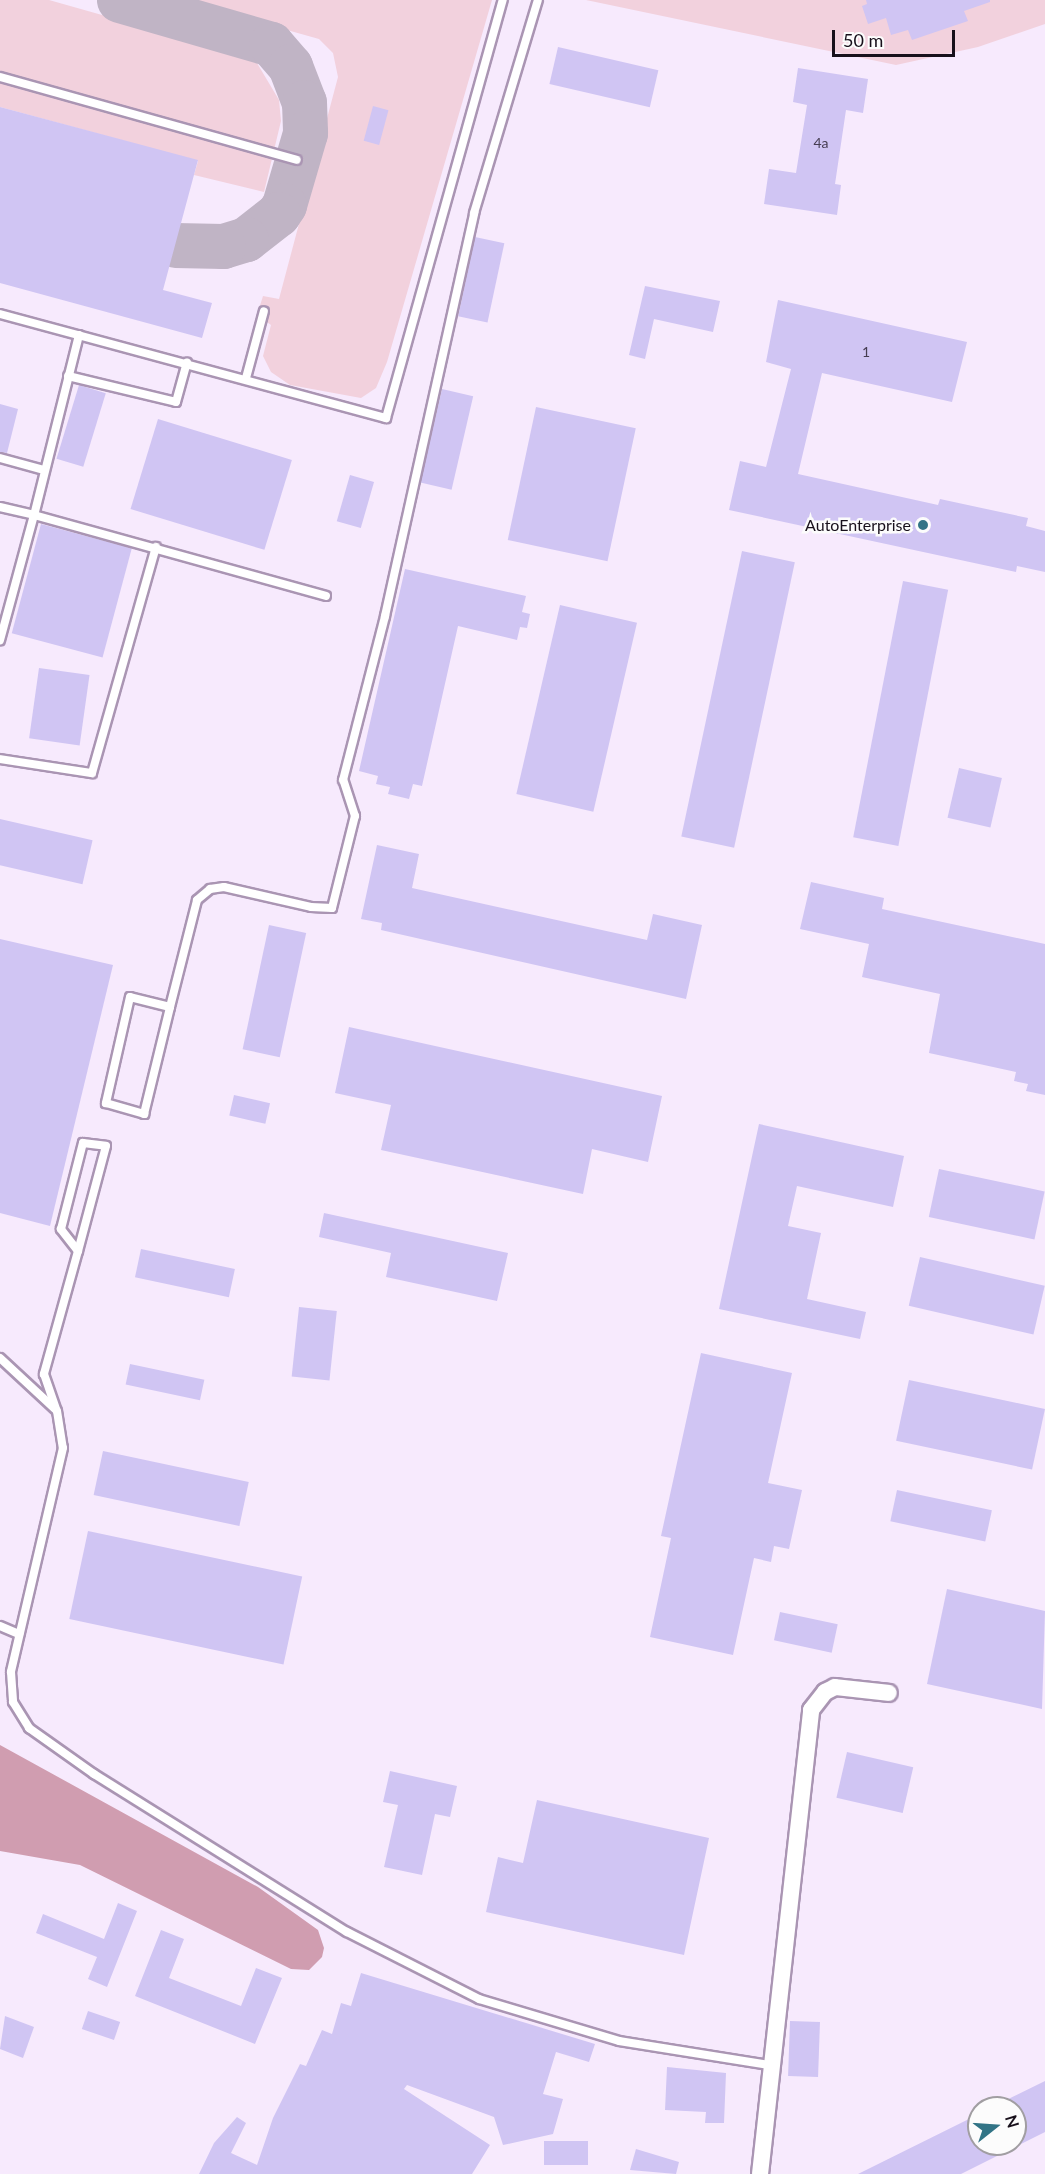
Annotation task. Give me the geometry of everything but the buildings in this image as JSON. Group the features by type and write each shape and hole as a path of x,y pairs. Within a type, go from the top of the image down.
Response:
{"street":[{"path":"760,2174 769,2065 811,1710 825,1692 835,1687 846,1685 889,1693"}],"lane":[{"path":"0,314 187,362 386,418 503,0"},
{"path":"170,1007 130,997 106,1103 144,1114 197,900 210,889 224,887 311,907 332,908 355,816 343,780 385,616 474,213 538,0"},
{"path":"0,77 297,160"},
{"path":"246,378 264,310"},
{"path":"0,640 79,335"},
{"path":"68,376 176,402 187,362"},
{"path":"0,458 44,470"},
{"path":"0,507 156,546 326,596"},
{"path":"0,759 92,773 156,546"},
{"path":"78,1251 61,1229 83,1143 106,1146 78,1251 44,1374 57,1411 63,1448 19,1634 10,1688 20,1716 29,1728 94,1774 347,1932 479,1999 619,2041 769,2065"},
{"path":"0,1358 57,1411"},
{"path":"0,1626 19,1634"}],"shaded area":[{"path":"0,0 49,0 254,58 279,100 281,121 264,192 194,175 198,161 0,107"},
{"path":"180,0 492,0 387,362 376,388 361,398 290,385 271,372 263,356 271,325 257,315 263,296 279,299 338,77 333,53 319,39"},
{"path":"586,0 1045,0 1045,24 978,47 896,65"},
{"path":"0,1745 258,1887 318,1930 324,1948 322,1957 309,1970 291,1969 80,1865 0,1851"}],"taxiway":[{"path":"119,0 271,44 290,66 304,102 305,133 284,205 278,214 246,239 223,246 175,245"}],"place":[{"name":"AutoEnterprise","path":"923,525"}]}
